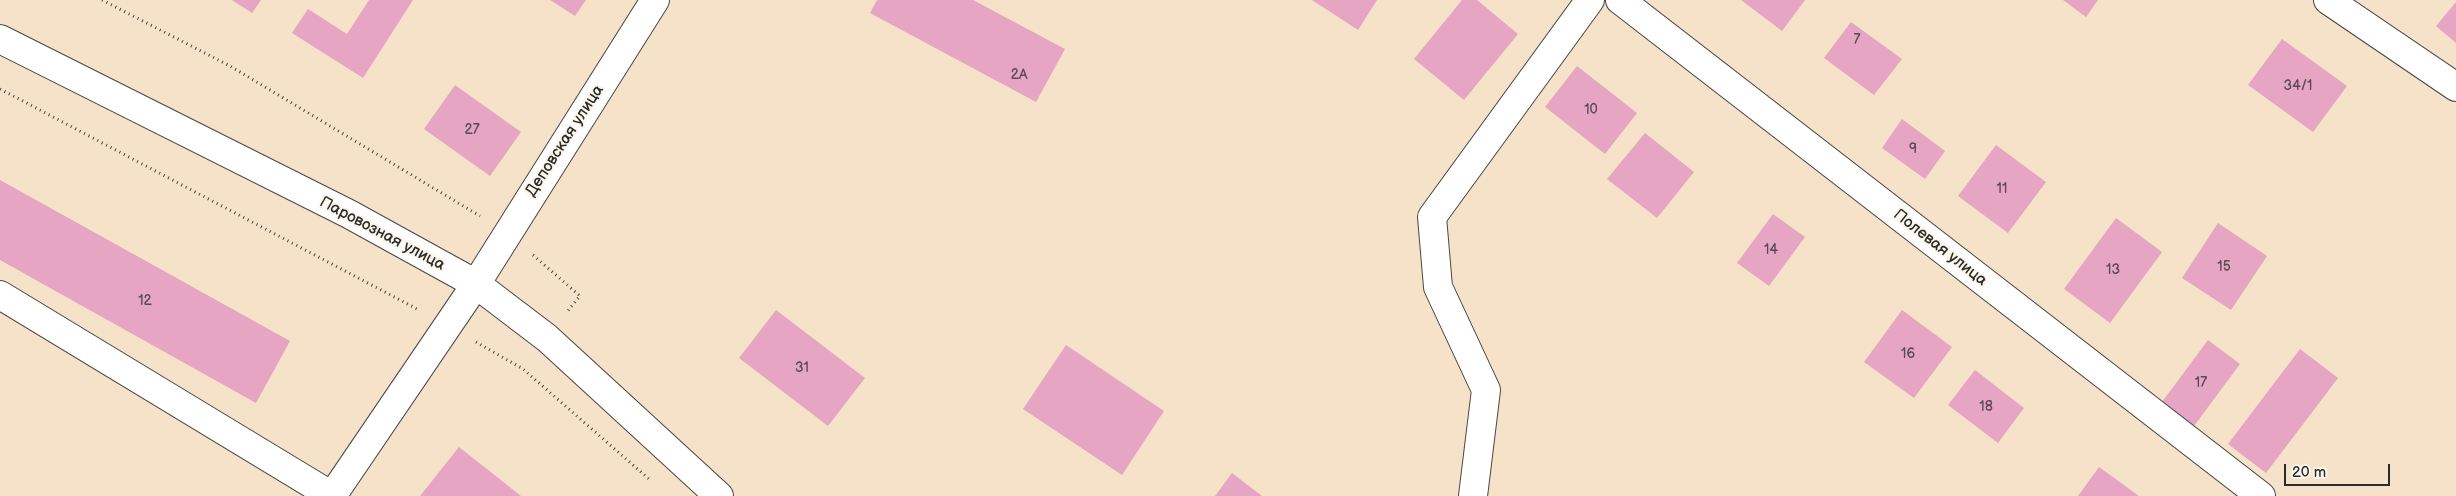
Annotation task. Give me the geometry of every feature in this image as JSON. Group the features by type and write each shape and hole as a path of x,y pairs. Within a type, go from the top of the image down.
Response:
{"street":[{"name":"Деповская улица","path":"332,496 446,324 476,284 507,232 655,0"},
{"path":"1473,496 1486,390 1438,287 1432,216 1590,0"},
{"name":"Полевая улица","path":"1620,0 2261,496"},
{"path":"2328,0 2456,87"},
{"name":"Паровозная улица","path":"0,39 349,214 476,284 547,338 719,496"},
{"path":"0,296 332,496"}],"path":[{"path":"102,0 230,66 507,232 580,296 523,369"},
{"path":"0,89 446,324 523,369 654,483"}],"building":[{"path":"232,0 261,0 252,13"},
{"path":"369,0 413,0 363,78 292,33 308,9 347,34"},
{"path":"550,0 586,0 575,16"},
{"path":"877,0 973,0 1065,49 1036,102 870,13"},
{"path":"1312,0 1377,0 1358,30"},
{"path":"1462,0 1477,0 1518,34 1464,100 1414,59"},
{"path":"1741,0 1805,0 1782,31"},
{"path":"2063,0 2098,0 2086,17"},
{"path":"2456,2 2456,43 2436,26"},
{"path":"1851,22 1902,59 1874,95 1824,58"},
{"path":"2282,39 2347,86 2313,132 2248,85"},
{"path":"1577,66 1637,113 1605,154 1545,107"},
{"path":"455,85 521,132 490,176 424,129"},
{"path":"1902,119 1945,151 1925,179 1882,148"},
{"path":"1645,133 1694,172 1657,218 1607,179"},
{"path":"1996,145 2046,182 2008,233 1958,196"},
{"path":"0,180 290,341 256,403 0,260"},
{"path":"1773,214 1805,237 1769,286 1737,263"},
{"path":"2116,218 2162,252 2110,323 2064,289"},
{"path":"2218,223 2267,256 2231,310 2182,278"},
{"path":"776,310 865,378 828,426 739,358"},
{"path":"1902,310 1952,347 1914,398 1864,362"},
{"path":"2208,340 2240,364 2194,426 2162,402"},
{"path":"1066,345 1164,411 1122,475 1023,409"},
{"path":"2300,349 2338,378 2266,473 2228,444"},
{"path":"1975,370 2024,408 1998,443 1948,405"},
{"path":"459,447 521,496 420,496"},
{"path":"2099,467 2139,496 2078,496"},
{"path":"1232,473 1262,496 1215,496"}]}
